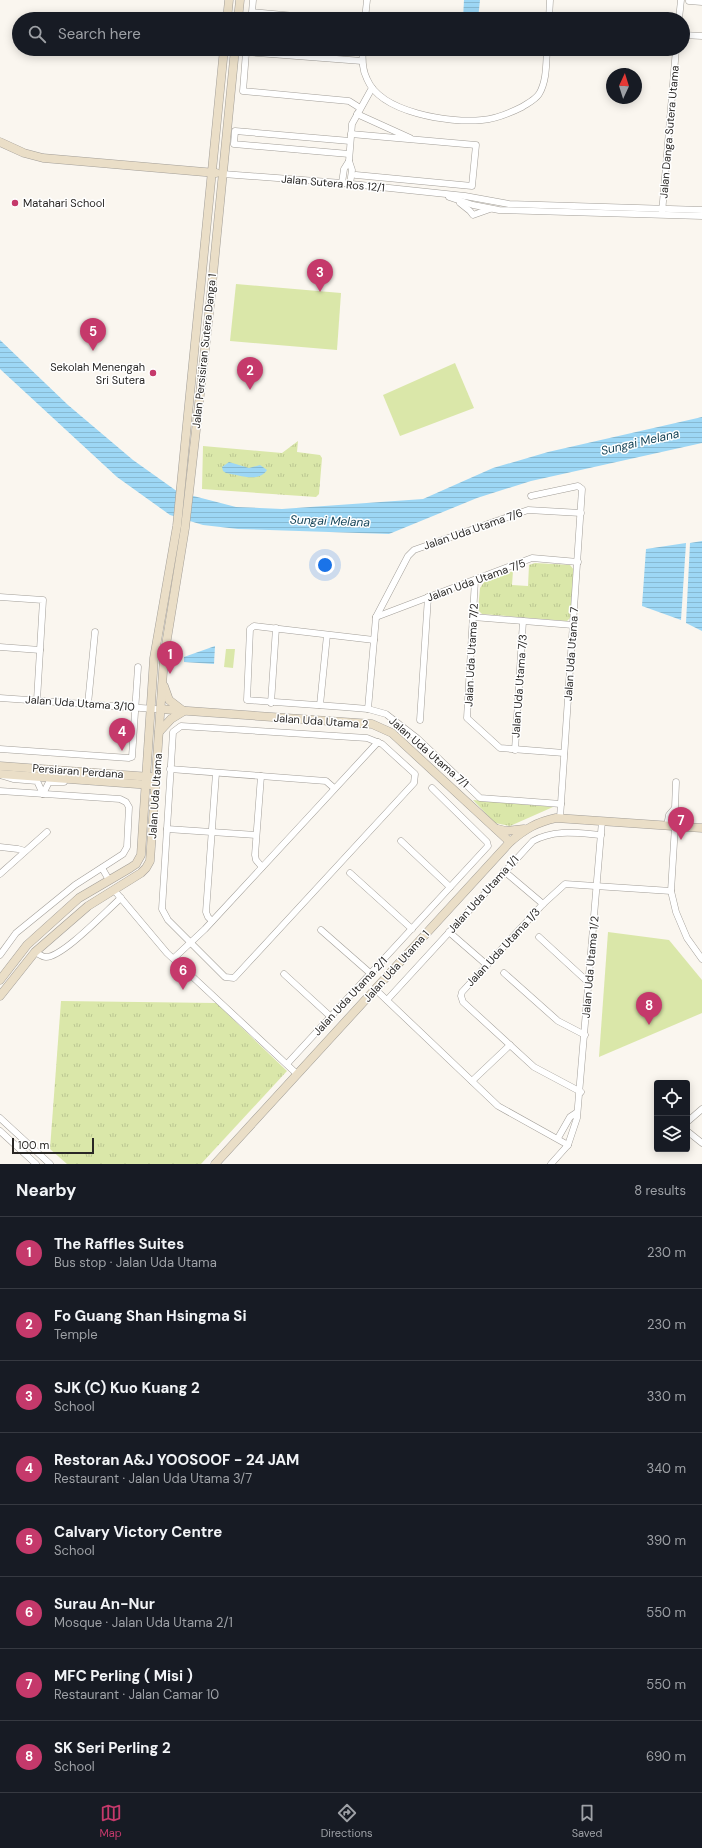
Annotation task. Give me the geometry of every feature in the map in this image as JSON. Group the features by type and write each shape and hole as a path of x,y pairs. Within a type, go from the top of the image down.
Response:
{"main road":[{"path":"228,12 229,0"},
{"path":"239,12 240,0"},
{"name":"Jalan Persisiran Sutera Danga 1","path":"185,489 223,56"},
{"name":"Jalan Persisiran Sutera Danga 1","path":"181,527 223,174 234,56"},
{"path":"0,142 24,153 43,158 223,174"},
{"name":"Jalan Uda Utama","path":"0,996 35,952 88,906 141,873 150,861 164,657 181,527"},
{"name":"Jalan Uda Utama","path":"0,980 27,945 79,898 130,868 139,859 154,658 181,527"},
{"path":"159,733 171,719 184,711 169,700 162,681"},
{"name":"Jalan Uda Utama 2","path":"160,709 372,724 397,737 510,842"},
{"path":"144,802 133,779 144,767 147,760"},
{"name":"Persiaran Perdana","path":"0,766 156,781"},
{"name":"Persiaran Perdana","path":"0,774 84,780 133,779"},
{"name":"Jalan Uda Utama 1","path":"214,1164 496,856 526,828 538,822 560,818 702,828"},
{"path":"495,828 506,831 526,828"},
{"path":"495,828 501,843 496,856"}],"street":[{"path":"252,12 253,0"},
{"path":"366,12 367,0"},
{"path":"549,12 550,0"},
{"path":"680,12 681,0"},
{"path":"689,1 702,2"},
{"path":"690,35 702,36"},
{"path":"246,56 243,91 349,101 358,111 415,140"},
{"path":"298,56 362,61"},
{"path":"362,56 362,61 367,80 372,88 382,97 408,112 440,118 482,120 506,115 527,104 540,93 544,79 546,56"},
{"name":"Jalan Danga Sutera Utama","path":"662,212 675,56"},
{"path":"342,183 344,169 349,157 352,124 372,88"},
{"path":"349,157 234,144 235,131 415,140"},
{"name":"Jalan Sutera Ros 12/1","path":"356,175 472,186 476,146 415,140"},
{"path":"349,157 352,170 350,184"},
{"name":"Jalan Sutera Ros 12/1","path":"223,174 342,183 474,198 509,204 598,209"},
{"name":"Jalan Sutera Ros 12/1","path":"444,195 473,205 492,209"},
{"path":"473,205 474,198"},
{"path":"455,199 470,211 473,216 492,209 598,209 662,212 702,216"},
{"path":"662,212 702,210"},
{"name":"Jalan Uda Utama 7","path":"531,496 578,486 582,489 560,818"},
{"name":"Jalan Uda Utama 7/6","path":"376,617 408,556 414,550 528,510 581,513"},
{"name":"Jalan Uda Utama 7/5","path":"376,617 532,558 578,562"},
{"name":"Jalan Uda Utama 7/2","path":"475,580 467,718 500,748 564,753"},
{"path":"0,597 43,600 37,700"},
{"path":"420,720 428,597"},
{"path":"368,709 376,617"},
{"path":"473,618 573,625"},
{"name":"Jalan Uda Utama 7/3","path":"514,750 523,621"},
{"name":"Jalan Uda Utama 7/1","path":"276,628 259,625 250,629 247,700 270,703 368,709 386,714 417,738 480,798 561,804"},
{"path":"270,703 276,628 374,640"},
{"path":"88,704 95,632"},
{"path":"320,705 327,635"},
{"path":"0,647 40,650"},
{"path":"0,749 132,757 138,667"},
{"name":"Jalan Uda Utama 3/10","path":"0,698 160,709"},
{"path":"182,726 367,738 378,742 413,772 414,783 234,978 225,977 168,920 162,909 170,769 173,732 182,726"},
{"path":"174,958 212,921 378,742"},
{"path":"170,769 326,781 334,788"},
{"path":"212,921 206,912 216,773"},
{"path":"0,774 13,779 37,781 43,794"},
{"path":"261,776 256,835 256,860 262,867"},
{"path":"43,794 49,782 71,783 84,780"},
{"path":"676,782 674,808 669,815 671,826 671,891 676,912 687,938 702,959"},
{"name":"Jalan Uda Utama 2/1","path":"287,1064 488,846 487,842 432,788"},
{"path":"0,791 120,799 126,802 129,807 127,847 123,854 75,885 16,933 0,955"},
{"name":"Jalan Uda Utama 1/2","path":"568,1145 577,1118 576,1113 581,1092 602,821"},
{"path":"166,829 256,835"},
{"path":"0,874 47,832"},
{"name":"Jalan Uda Utama 1/1","path":"387,1000 528,845 546,834 571,833 601,835"},
{"path":"401,841 450,887"},
{"path":"0,847 18,849 25,852"},
{"path":"102,868 110,880"},
{"path":"504,871 542,904"},
{"path":"350,873 412,929"},
{"name":"Jalan Uda Utama 1/3","path":"581,1092 534,1067 461,999 461,996 465,988 542,904 565,884 671,891"},
{"path":"114,890 167,953 297,1074"},
{"path":"35,952 40,956 47,957 55,954 78,938 121,898"},
{"path":"321,930 370,974"},
{"path":"449,932 487,965"},
{"path":"539,937 589,983"},
{"path":"504,972 558,1021 585,1035"},
{"path":"284,974 331,1017"},
{"path":"375,989 498,1106 558,1138 568,1145 551,1164"},
{"path":"472,1081 510,1045"},
{"path":"690,1119 702,1109"},
{"name":"Jalan Uda Utama 1/2","path":"558,1138 570,1117 576,1113"},
{"path":"0,1118 50,1164"},
{"path":"0,1131 36,1164"},
{"path":"690,1133 702,1143"}],"green space":[{"path":"236,284 341,293 337,350 230,341"},
{"path":"455,363 474,408 400,436 383,395"},
{"path":"298,441 297,452 320,455 322,458 319,494 316,497 202,489 203,446 282,453"},
{"path":"535,563 570,565 574,570 570,618 567,621 482,614 478,610 480,588 484,582 513,571 512,585 528,586 529,565"},
{"path":"226,649 235,649 233,668 224,667"},
{"path":"473,800 553,807 510,826 495,823"},
{"path":"608,932 669,940 702,980 702,1013 599,1057"},
{"path":"61,1001 216,1003 287,1071 201,1164 67,1164 50,1149"}],"water":[{"path":"464,0 480,0 479,12 463,12"},
{"name":"Sungai Melana","path":"0,340 68,405 133,460 178,492 236,507 282,509 423,499 493,468 548,452 702,417 702,443 531,481 477,498 389,534 238,529 203,525 170,515 117,477 0,369"},
{"path":"229,462 249,468 260,465 267,470 263,474 254,477 226,473 223,471 222,467"},
{"path":"702,541 702,631 686,623 690,543"},
{"path":"686,543 681,620 642,606 646,549"},
{"path":"215,646 214,664 184,662 184,657"}],"place":[{"name":"Matahari School","path":"15,203"},
{"name":"SJK (C) Kuo Kuang 2","path":"320,292"},
{"name":"Calvary Victory Centre","path":"93,351"},
{"name":"Sekolah Menengah Sri Sutera","path":"153,373"},
{"name":"Fo Guang Shan Hsingma Si","path":"250,390"},
{"name":"The Raffles Suites","path":"170,674"},
{"name":"Restoran A&J YOOSOOF - 24 JAM","path":"122,751"},
{"name":"MFC Perling ( Misi )","path":"681,840"},
{"name":"Surau An-Nur","path":"183,990"},
{"name":"SK Seri Perling 2","path":"649,1025"}]}
